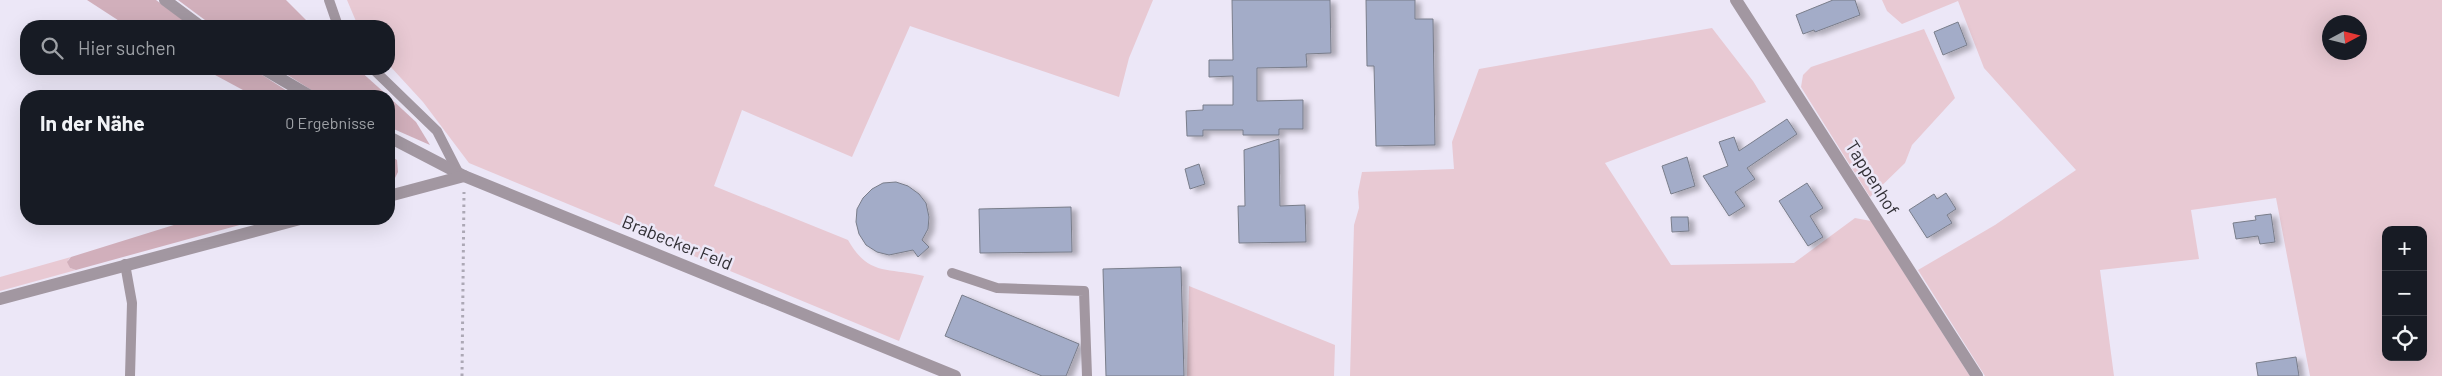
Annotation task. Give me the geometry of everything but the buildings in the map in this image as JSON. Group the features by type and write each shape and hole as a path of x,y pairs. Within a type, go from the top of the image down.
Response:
{"street":[{"path":"165,0 192,20"},
{"name":"Tappenhof","path":"1736,0 1977,376"},
{"path":"274,75 300,90"},
{"name":"Brabecker Feld","path":"395,140 462,175 955,376"},
{"path":"395,194 462,175"},
{"path":"0,298 277,225"}],"lane":[{"path":"329,0 336,20"},
{"path":"379,75 438,131 462,175"},
{"path":"125,264 132,302 130,376"},
{"path":"952,273 997,288 1084,291 1087,376"}],"path":[{"path":"462,175 462,376"}],"shaded area":[{"path":"87,0 156,0 183,20 118,20"},
{"path":"178,0 286,0 306,20 205,20"},
{"path":"347,0 1153,0 1129,58 1119,97 910,26 852,157 742,110 714,186 848,240 856,252 872,265 924,276 899,341 469,163 423,102 395,72 395,20 355,20"},
{"path":"1882,0 2442,0 2442,376 2310,376 2276,198 2191,210 2199,259 2100,270 2114,376 1985,376 1918,270 1995,225 2076,170 1984,68 1958,1 1902,24 1887,11"},
{"path":"1712,28 1753,81 1766,102 1605,163 1671,265 1794,263 1855,218 1871,221 1970,376 1350,376 1354,225 1359,208 1358,192 1362,172 1454,169 1452,142 1479,69"},
{"path":"1924,29 1955,98 1912,145 1905,163 1870,197 1801,87 1803,75 1811,67"},
{"path":"215,75 262,75 286,90 243,90"},
{"path":"288,75 365,75 381,90 311,90"},
{"path":"395,103 416,122 430,145 395,130"},
{"path":"395,159 397,160 398,172 395,178"},
{"path":"174,225 239,225 76,270 70,268 67,262 71,257"},
{"path":"71,257 68,260 70,268 76,270 0,291 0,277"},
{"path":"1189,286 1335,345 1334,376 1187,376"}]}
